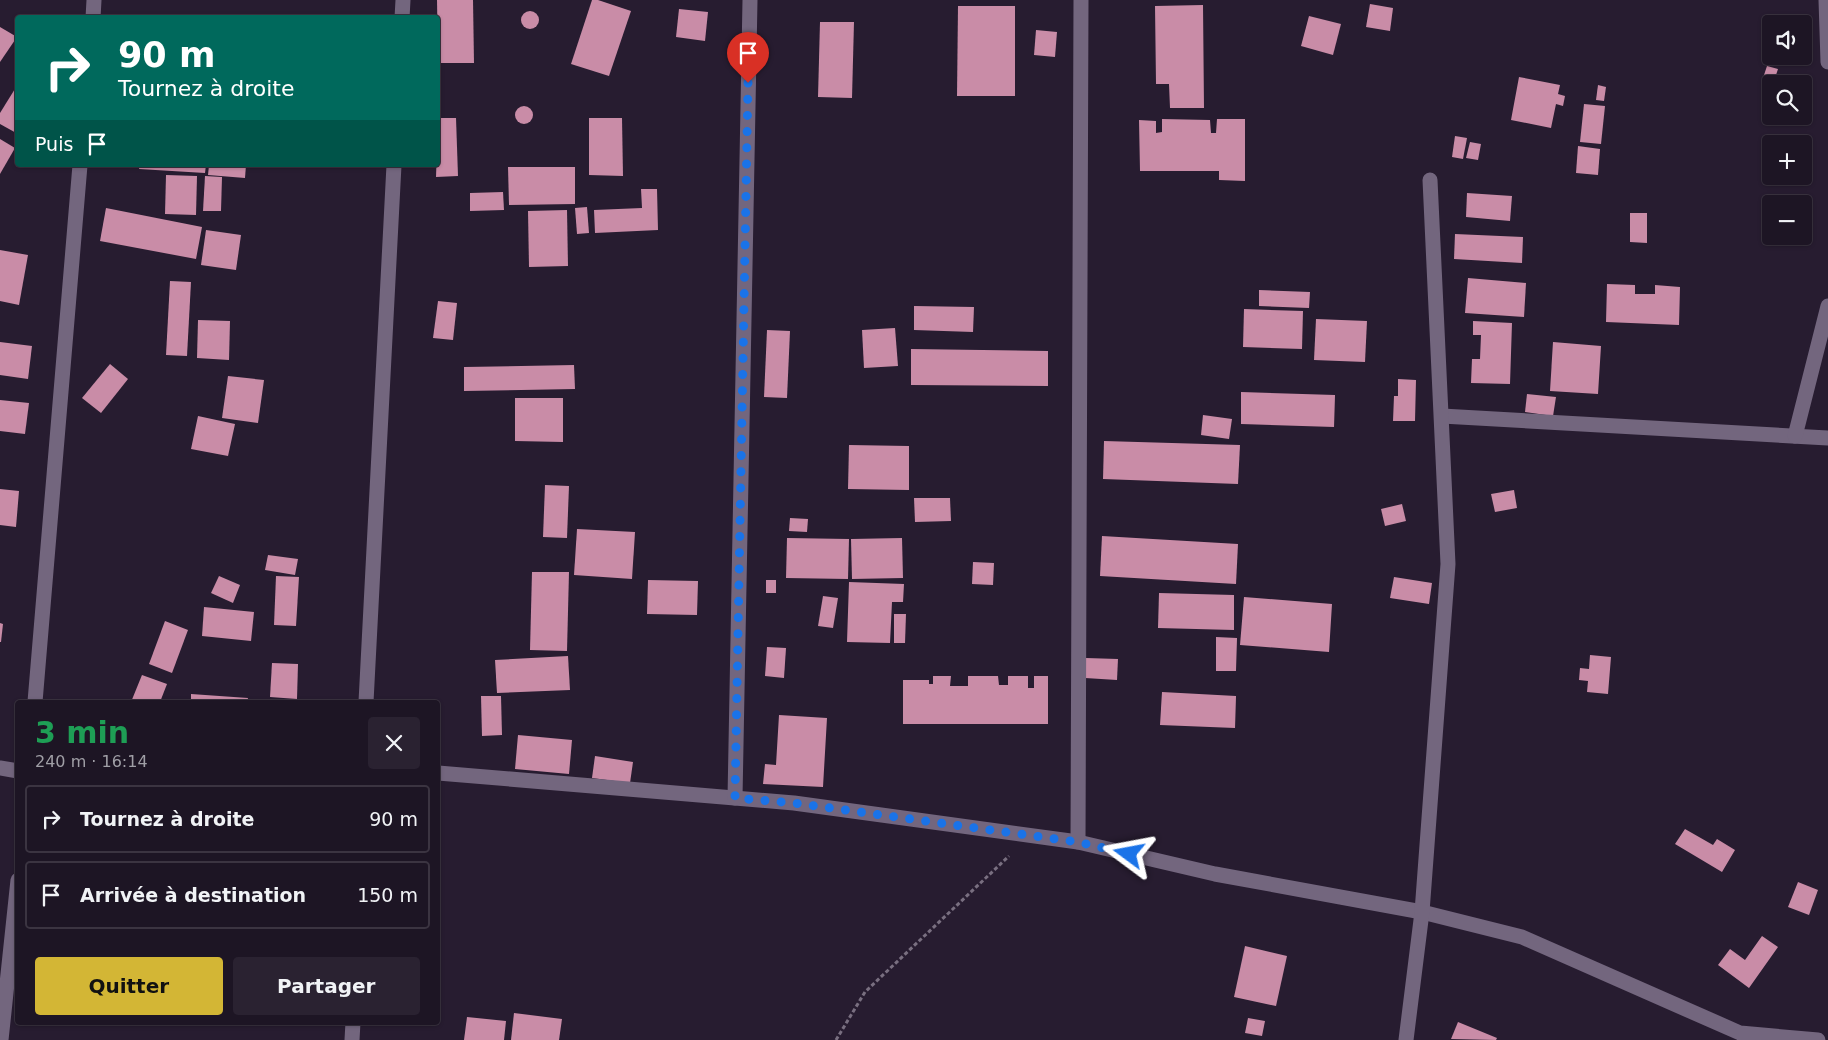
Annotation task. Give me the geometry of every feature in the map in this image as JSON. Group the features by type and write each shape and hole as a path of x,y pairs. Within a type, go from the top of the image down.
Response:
{"street":[{"path":"92,15 94,0"},
{"path":"402,15 403,0"},
{"path":"735,798 750,0"},
{"path":"1078,842 1081,0"},
{"path":"1826,0 1828,62"},
{"path":"35,700 80,167"},
{"path":"366,700 394,167"},
{"path":"1406,1040 1422,912 1448,564 1430,180"},
{"path":"1795,436 1828,306"},
{"path":"1442,416 1828,438"},
{"path":"0,768 15,770"},
{"path":"440,773 794,803 1078,842 1215,874 1422,912 1522,936 1740,1033 1818,1040"},
{"path":"1,1040 15,908"},
{"path":"352,1040 353,1025"}],"path":[{"path":"836,1040 865,992 1030,836"}],"building":[{"path":"437,0 473,0 474,63 440,63 440,15 437,15"},
{"path":"592,0 598,0 631,11 609,76 571,64"},
{"path":"1370,4 1393,8 1390,31 1366,27"},
{"path":"1203,5 1204,108 1170,108 1169,84 1156,84 1155,6"},
{"path":"958,6 1015,6 1015,96 957,96"},
{"path":"679,9 708,12 705,41 676,37"},
{"path":"530,11 538,16 539,20 534,28 530,29 522,24 521,20 526,12"},
{"path":"1309,16 1341,24 1333,55 1301,46"},
{"path":"820,22 854,22 852,98 818,97"},
{"path":"0,27 15,36 15,40 0,62"},
{"path":"1036,30 1057,32 1055,57 1034,55"},
{"path":"1767,66 1778,69 1776,75 1764,75"},
{"path":"1519,77 1560,85 1558,94 1565,96 1563,106 1556,104 1551,128 1511,120"},
{"path":"1598,85 1606,87 1604,101 1596,100"},
{"path":"15,89 15,132 0,124 0,113"},
{"path":"1584,104 1605,106 1601,144 1580,142"},
{"path":"520,106 528,106 533,111 531,122 520,124 515,119 515,111"},
{"path":"440,118 456,118 458,176 436,177 436,167 440,167"},
{"path":"589,118 622,118 623,176 589,175"},
{"path":"1162,119 1210,120 1211,133 1216,133 1217,119 1245,119 1245,181 1219,180 1219,171 1140,171 1139,120 1156,121 1156,133 1162,132"},
{"path":"1455,136 1467,138 1463,159 1452,157"},
{"path":"0,139 15,148 0,174"},
{"path":"1470,142 1481,144 1478,160 1466,158"},
{"path":"1578,146 1600,149 1598,175 1576,173"},
{"path":"140,167 206,167 205,173 139,169"},
{"path":"209,167 246,167 245,178 208,175"},
{"path":"508,167 575,167 575,204 509,205"},
{"path":"166,175 197,176 196,215 165,214"},
{"path":"205,176 222,177 221,211 203,211"},
{"path":"641,189 657,189 658,230 595,233 594,210 642,208"},
{"path":"503,192 504,210 470,211 470,193"},
{"path":"1467,193 1512,196 1510,221 1466,217"},
{"path":"587,207 589,233 577,234 575,208"},
{"path":"106,208 202,227 196,259 100,241"},
{"path":"567,210 568,266 529,267 528,211"},
{"path":"1630,213 1647,213 1647,243 1630,242"},
{"path":"206,230 241,235 236,270 201,265"},
{"path":"1455,234 1523,237 1522,263 1454,259"},
{"path":"0,250 28,255 19,305 0,301"},
{"path":"1468,278 1526,283 1524,317 1465,313"},
{"path":"170,281 191,282 187,356 166,355"},
{"path":"1607,284 1635,285 1635,294 1655,294 1655,285 1680,287 1679,325 1606,322"},
{"path":"1259,290 1310,292 1309,308 1259,306"},
{"path":"438,301 457,303 453,340 433,338"},
{"path":"914,306 974,307 973,332 914,330"},
{"path":"1244,309 1303,311 1302,349 1243,347"},
{"path":"1316,319 1367,321 1365,362 1314,360"},
{"path":"198,320 230,321 229,360 197,358"},
{"path":"1473,321 1512,323 1510,384 1471,383 1472,359 1480,359 1481,335 1473,335"},
{"path":"895,328 898,366 864,368 862,330"},
{"path":"767,330 790,331 787,398 764,397"},
{"path":"0,342 32,346 28,379 0,375"},
{"path":"1553,342 1601,346 1598,394 1550,391"},
{"path":"911,349 1048,351 1048,386 911,385"},
{"path":"110,364 128,379 101,413 82,398"},
{"path":"574,365 575,389 464,391 464,367"},
{"path":"228,376 264,380 258,423 222,418"},
{"path":"1398,379 1416,380 1415,421 1393,421 1394,396 1398,396"},
{"path":"1241,392 1335,395 1334,427 1241,424"},
{"path":"1527,394 1556,397 1553,416 1525,412"},
{"path":"515,398 563,398 563,442 515,441"},
{"path":"0,400 29,403 25,434 0,431"},
{"path":"1203,415 1232,419 1229,439 1201,435"},
{"path":"198,416 235,424 228,456 191,449"},
{"path":"1104,441 1240,445 1238,484 1103,479"},
{"path":"849,445 909,446 909,490 848,489"},
{"path":"545,485 569,486 567,538 543,537"},
{"path":"0,489 19,491 16,527 0,525"},
{"path":"1514,490 1517,508 1495,512 1491,494"},
{"path":"914,498 950,498 951,521 915,522"},
{"path":"1402,504 1406,521 1385,526 1381,509"},
{"path":"790,518 808,519 807,532 789,531"},
{"path":"577,529 635,532 632,579 574,575"},
{"path":"1102,536 1238,544 1236,584 1100,576"},
{"path":"787,538 849,539 848,579 786,578"},
{"path":"902,538 903,578 852,579 851,539"},
{"path":"268,555 298,559 295,575 265,570"},
{"path":"973,562 994,563 993,585 972,584"},
{"path":"532,572 569,572 567,651 530,650"},
{"path":"219,576 240,585 233,603 211,593"},
{"path":"276,576 299,577 296,626 274,625"},
{"path":"1394,577 1432,583 1429,604 1390,598"},
{"path":"648,580 698,581 697,615 647,614"},
{"path":"766,580 776,580 776,593 766,593"},
{"path":"849,582 904,584 903,602 892,602 890,643 847,642"},
{"path":"1159,593 1234,595 1234,630 1158,628"},
{"path":"823,596 838,598 833,628 818,626"},
{"path":"1244,597 1332,604 1329,652 1240,645"},
{"path":"204,607 254,612 251,641 202,636"},
{"path":"894,614 906,614 905,643 894,643"},
{"path":"165,621 188,630 172,673 149,664"},
{"path":"0,623 3,624 1,642 0,642"},
{"path":"1216,637 1237,638 1236,671 1216,671"},
{"path":"767,647 786,648 784,678 765,676"},
{"path":"1590,655 1611,657 1608,694 1587,692 1588,681 1579,680 1580,668 1589,669"},
{"path":"568,656 570,690 497,693 495,660"},
{"path":"1086,658 1118,659 1117,680 1085,678"},
{"path":"272,663 298,664 297,699 270,697"},
{"path":"142,675 167,684 161,700 132,700"},
{"path":"933,676 951,676 950,686 968,686 968,676 998,676 999,685 1008,685 1008,676 1028,676 1028,688 1034,688 1034,676 1048,676 1048,724 903,724 903,680 929,680 929,684 933,684"},
{"path":"1162,692 1236,696 1235,728 1160,725"},
{"path":"191,694 248,698 248,700 191,700"},
{"path":"481,696 501,696 502,735 482,736"},
{"path":"779,715 827,718 823,787 763,784 765,764 776,765"},
{"path":"518,735 572,740 569,774 515,769"},
{"path":"595,756 633,762 630,783 592,778"},
{"path":"1685,829 1713,845 1717,839 1735,850 1722,872 1675,844"},
{"path":"1798,882 1818,890 1809,915 1788,907"},
{"path":"1762,936 1778,947 1749,988 1718,965 1730,949 1745,960"},
{"path":"1245,946 1287,956 1276,1006 1234,997"},
{"path":"514,1013 562,1019 559,1040 511,1040"},
{"path":"467,1017 506,1021 504,1040 464,1040"},
{"path":"1248,1018 1265,1021 1262,1036 1245,1033"},
{"path":"1458,1022 1497,1038 1496,1040 1451,1039"}],"route":[{"path":"748,83 735,798 794,803 1078,842 1129,854"}]}
